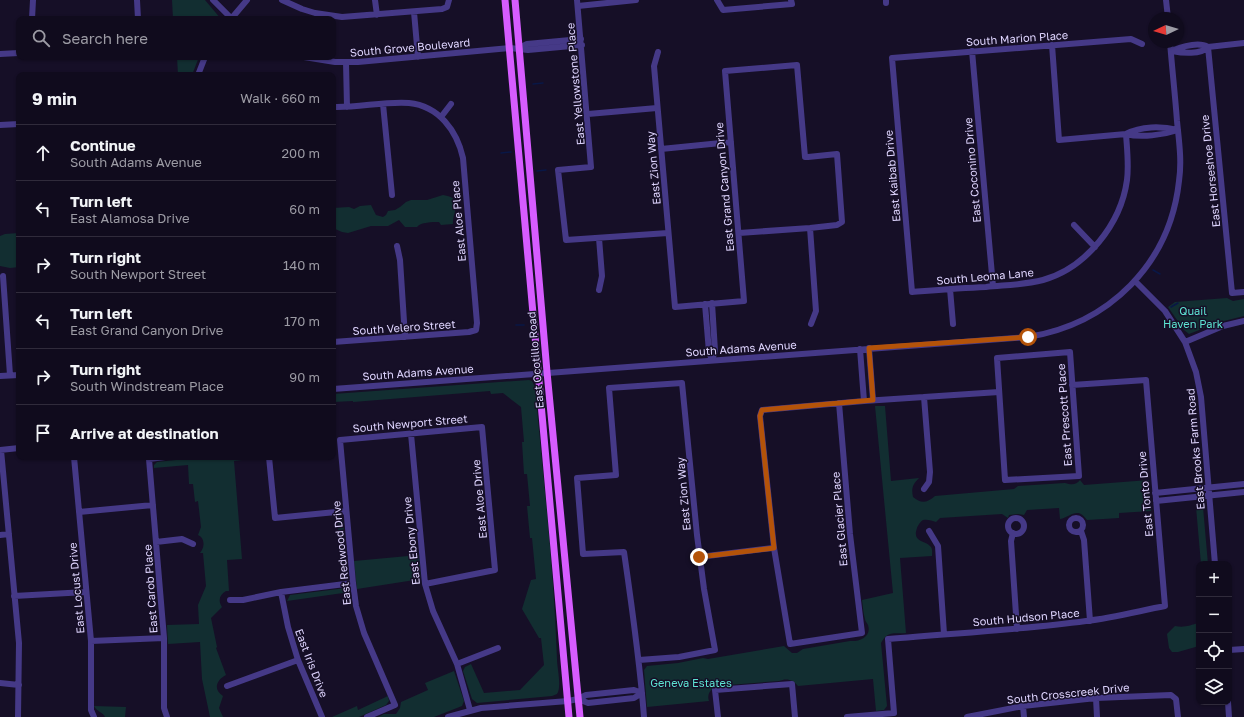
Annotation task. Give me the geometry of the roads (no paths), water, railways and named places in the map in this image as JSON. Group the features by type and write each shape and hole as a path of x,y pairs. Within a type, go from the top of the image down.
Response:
{"main road":[{"name":"East Ocotillo Road","path":"506,0 569,717"},
{"name":"East Ocotillo Road","path":"514,0 547,372 580,717"}],"street":[{"path":"32,16 33,0"},
{"path":"137,0 138,16"},
{"path":"213,0 228,16"},
{"path":"234,16 247,0"},
{"path":"282,0 302,9 330,16"},
{"path":"375,0 377,15"},
{"path":"336,16 353,17 442,9 447,7 449,0"},
{"path":"578,3 636,0"},
{"path":"717,0 723,10 792,2"},
{"path":"1166,0 1167,12"},
{"name":"East Yellowstone Place","path":"578,3 592,167 558,170 566,240 599,238"},
{"path":"414,12 418,57"},
{"name":"South Marion Place","path":"892,58 1131,39 1142,44"},
{"name":"South Grove Boulevard","path":"321,60 346,62 519,48 527,44 582,42"},
{"path":"1171,51 1179,47 1195,48 1204,45 1208,47 1244,43"},
{"path":"1052,45 1059,140 1126,134 1133,136 1153,131 1168,134 1178,130"},
{"name":"East Horseshoe Drive","path":"1208,47 1232,293 1244,292"},
{"name":"South Adams Avenue","path":"336,389 860,348 1028,337 1072,325 1096,314 1135,281 1157,251 1168,227 1178,188 1180,167 1171,48"},
{"name":"East Coconino Drive","path":"972,51 993,286"},
{"name":"East Zion Way","path":"658,52 654,66 674,307 708,304"},
{"path":"0,54 16,53"},
{"name":"East Kaibab Drive","path":"892,58 912,292"},
{"path":"199,72 204,60"},
{"path":"346,62 347,107"},
{"name":"East Grand Canyon Drive","path":"708,304 744,301 724,71 797,65 805,156 837,154 842,222 837,225 810,228"},
{"path":"336,107 410,103 431,110 441,117 452,104"},
{"path":"383,104 392,195"},
{"path":"588,114 657,108"},
{"name":"East Aloe Place","path":"441,117 455,134 460,145 463,158 477,322 476,330"},
{"path":"0,125 16,124"},
{"name":"South Leoma Lane","path":"912,292 1020,284 1044,280 1071,267 1095,247 1107,232 1122,204 1127,181 1128,165 1126,134"},
{"path":"661,149 731,142"},
{"path":"1074,226 1095,247"},
{"path":"738,233 810,228 816,311 811,324"},
{"path":"599,290 602,276 599,238 668,232"},
{"path":"397,246 400,260 406,337"},
{"path":"3,276 10,375"},
{"name":"East Brooks Farm Road","path":"1135,281 1165,310 1185,342 1196,372 1200,390 1215,561"},
{"path":"950,289 953,324"},
{"path":"708,304 709,352 712,360"},
{"path":"1185,342 1223,326 1244,321"},
{"name":"South Velero Street","path":"336,342 470,332 476,330"},
{"path":"860,348 864,401"},
{"path":"869,348 873,400"},
{"name":"East Prescott Place","path":"1070,352 1072,385 1079,476 1005,480 997,358 1070,352"},
{"path":"0,376 16,375"},
{"name":"East Tonto Drive","path":"1072,385 1146,380 1165,606"},
{"name":"East Zion Way","path":"682,383 699,557 715,650 678,657 639,660 624,552 583,554 577,478 616,475 609,388 682,383"},
{"path":"699,557 774,548 760,416 762,410 924,396 999,392"},
{"path":"924,396 930,472 929,482 924,489"},
{"name":"East Glacier Place","path":"774,548 790,644 862,633 850,534 839,403"},
{"name":"South Newport Street","path":"340,440 482,427"},
{"name":"East Aloe Drive","path":"425,584 494,570 482,427"},
{"name":"East Ebony Drive","path":"411,434 425,584 433,611 457,664 470,710"},
{"name":"East Redwood Drive","path":"340,440 356,606 364,633 395,705 367,717"},
{"path":"16,448 1,450 19,643 18,717"},
{"name":"East Locust Drive","path":"74,460 91,641 91,710 94,717"},
{"name":"East Carob Place","path":"149,460 164,638 164,708 167,717"},
{"path":"269,460 275,518 346,511"},
{"path":"1155,492 1244,484"},
{"path":"1156,501 1244,492"},
{"path":"79,512 153,505"},
{"path":"929,531 938,546 944,634"},
{"path":"1081,531 1084,540 1090,621"},
{"path":"1013,533 1011,541 1017,629"},
{"path":"0,535 9,534"},
{"path":"156,542 182,540 193,544"},
{"path":"230,600 243,600 281,592 353,583"},
{"path":"14,596 86,592"},
{"name":"East Iris Drive","path":"281,592 288,626 298,660 322,717"},
{"name":"South Hudson Place","path":"847,717 894,713 888,639 1017,629 1090,621 1165,606"},
{"path":"91,641 164,638"},
{"path":"457,664 498,648"},
{"path":"1232,650 1244,649"},
{"path":"227,686 298,660"},
{"path":"639,660 644,717"},
{"path":"0,683 19,685"},
{"path":"718,717 716,690 792,684 795,717"},
{"path":"448,717 470,710 496,706 568,701 578,699 586,695 634,690 642,693"},
{"name":"South Crosscreek Drive","path":"967,717 1024,706 1096,698 1171,695 1176,699 1178,717"},
{"path":"1096,698 1097,717"},
{"path":"1228,705 1229,717"},
{"path":"1024,706 1024,717"}],"waterway":[{"path":"533,84 543,83"},
{"path":"501,153 511,152"},
{"path":"537,171 546,170"},
{"path":"1153,270 1160,274"},
{"path":"1171,307 1178,303"},
{"path":"516,325 524,325"}],"park label":[{"name":"Quail Haven Park","path":"1193,316"},
{"name":"Geneva Estates","path":"691,682"}]}
